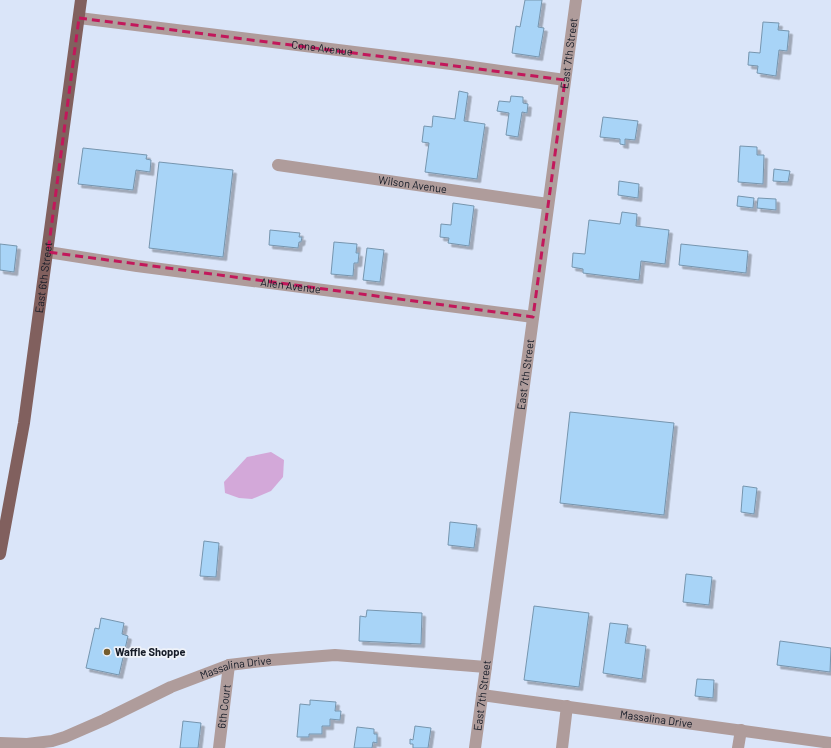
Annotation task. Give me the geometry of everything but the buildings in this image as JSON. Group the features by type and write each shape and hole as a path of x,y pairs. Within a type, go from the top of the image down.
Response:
{"main road":[{"name":"East 6th Street","path":"0,554 24,423 81,0"}],"street":[{"name":"East 7th Street","path":"475,748 576,0"},
{"name":"Cone Avenue","path":"79,18 451,64 566,80"},
{"name":"Wilson Avenue","path":"278,165 548,204"},
{"name":"Allen Avenue","path":"48,252 137,266 533,317"},
{"name":"Massalina Drive","path":"0,744 33,744 65,737 104,720 171,687 229,665 335,655 486,667"},
{"name":"6th Court","path":"219,748 229,665"},
{"name":"Massalina Drive","path":"482,695 831,743"},
{"path":"562,748 567,706"},
{"path":"738,748 741,730"}],"highlighted area":[{"path":"79,18 565,80 533,317 48,252"}],"shaded area":[{"path":"271,452 284,460 283,477 271,491 252,499 239,498 225,493 224,482 247,457"}],"place":[{"name":"Waffle Shoppe","path":"107,652"}]}
